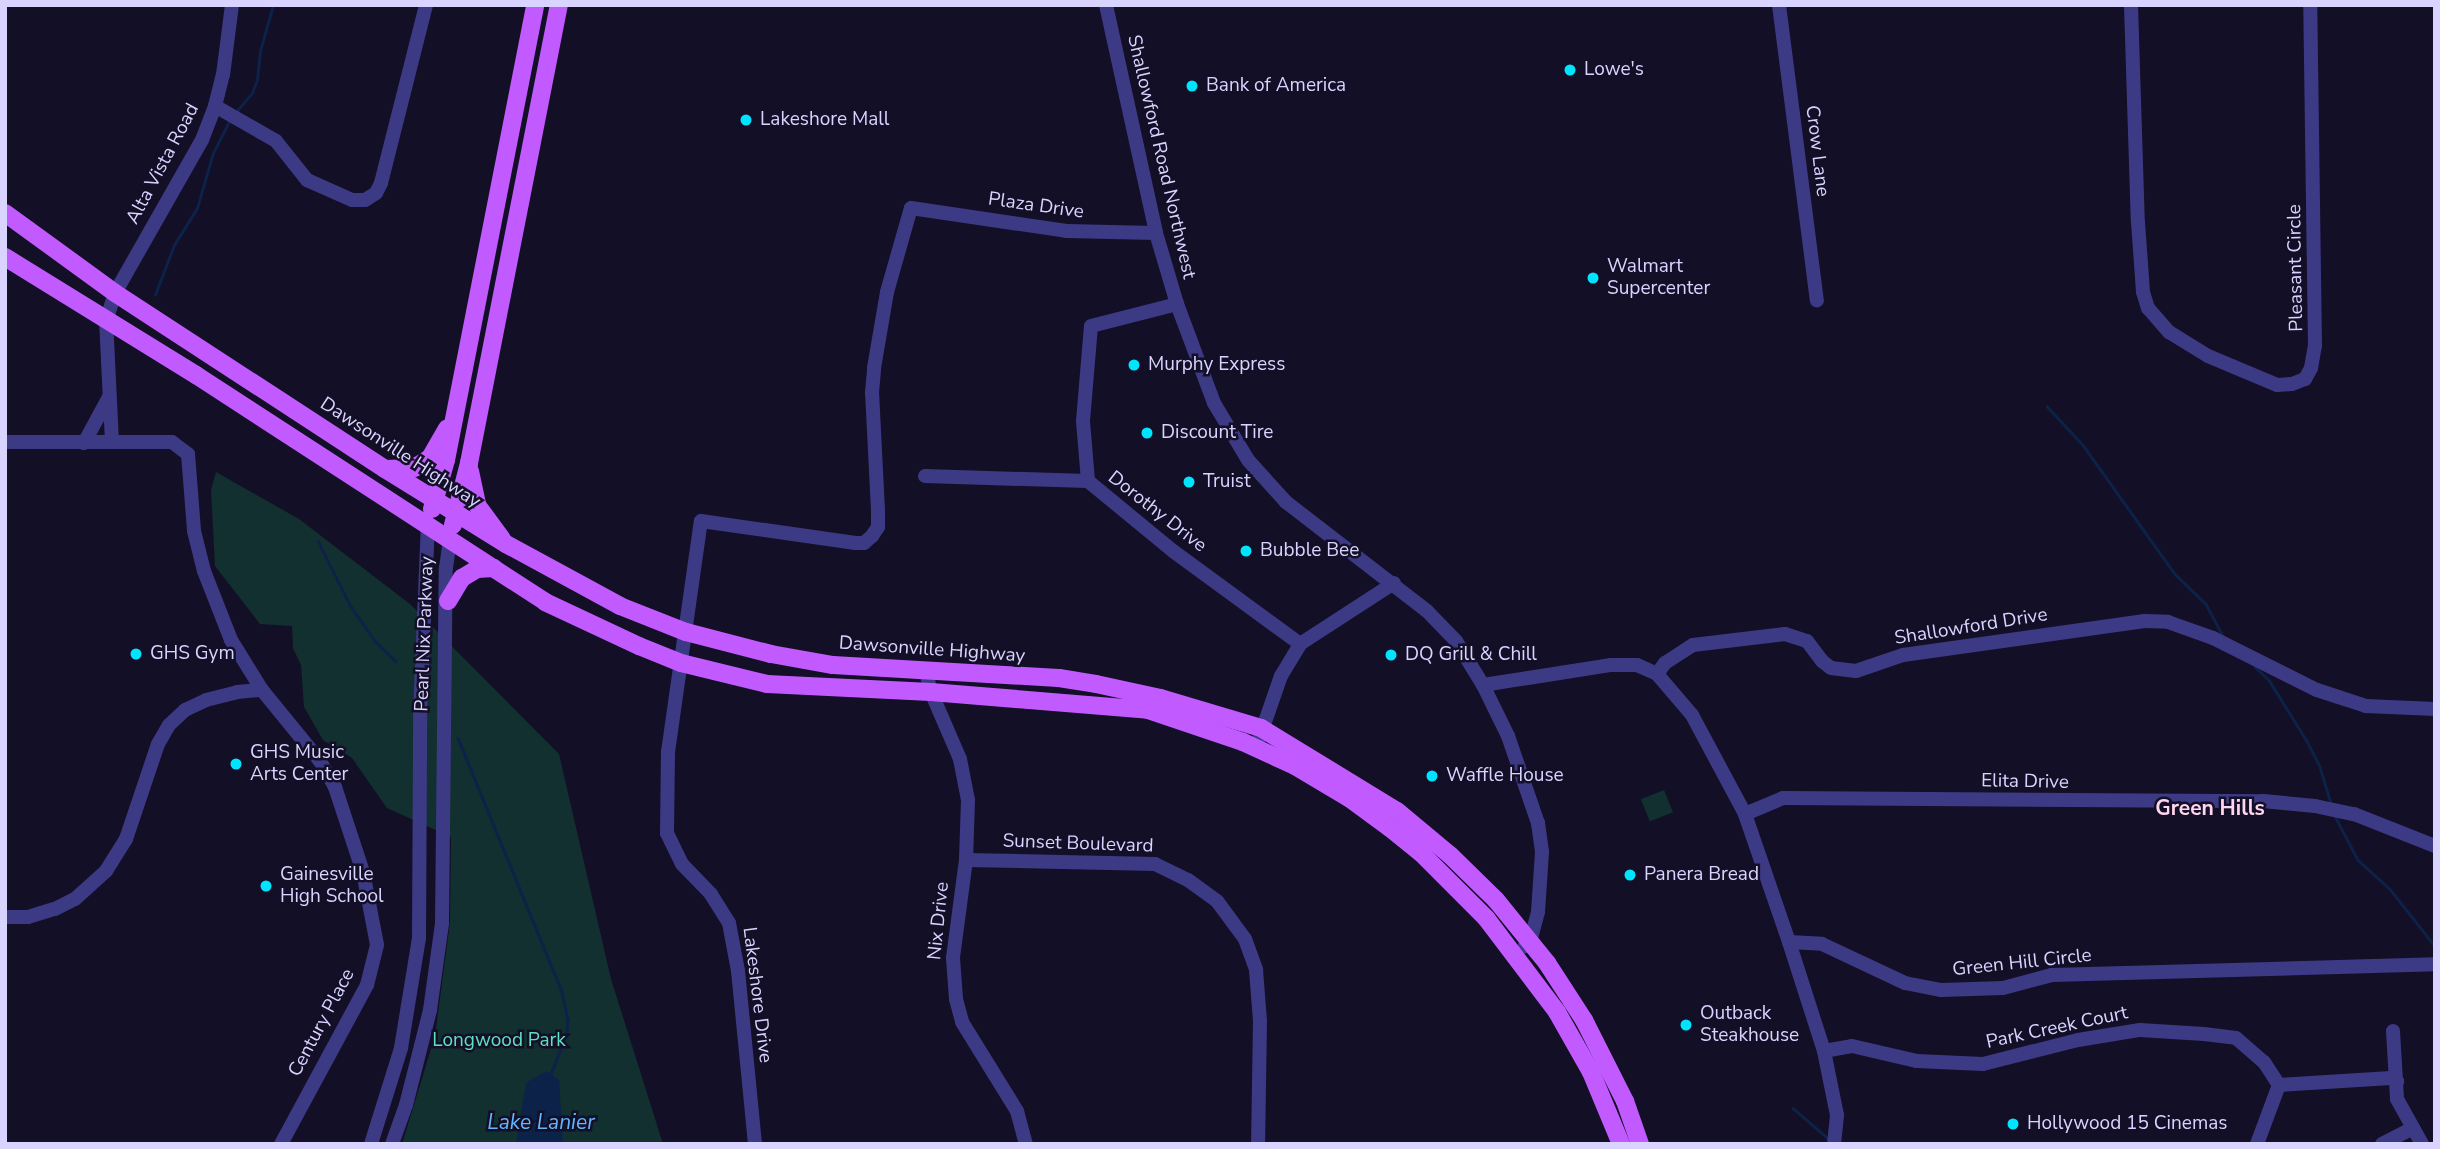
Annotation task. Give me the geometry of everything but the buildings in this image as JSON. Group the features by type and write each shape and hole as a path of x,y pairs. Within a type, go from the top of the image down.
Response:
{"main road":[{"name":"Pearl Nix Parkway","path":"428,526 454,417 535,5"},
{"name":"Pearl Nix Parkway","path":"450,539 469,463 559,5"},
{"name":"Dawsonville Highway","path":"5,213 115,293 385,469 595,595 687,632 771,654 833,665 1059,678 1110,686 1261,728 1397,811 1471,874 1530,941 1584,1020 1625,1101 1640,1144"},
{"path":"5,257 196,374 428,526 580,620 681,663 766,684 930,692 1148,710 1256,747 1349,798 1390,828 1452,882 1516,955 1574,1041 1621,1144"},
{"path":"385,469 414,468 430,458 454,417"},
{"path":"469,463 477,505 506,544"},
{"path":"448,601 462,578 477,569 494,568"}],"street":[{"name":"Alta Vista Road","path":"106,321 115,293 202,140 223,75 232,5"},
{"path":"215,106 276,141 307,180 352,200 365,200 376,193 381,183 426,5"},
{"name":"Shallowford Road Northwest","path":"1106,5 1156,233 1177,304 1214,403 1248,460 1302,516 1394,583 1427,611 1456,641 1483,685 1508,736 1538,823 1541,883 1530,941"},
{"name":"Crow Lane","path":"1779,5 1816,301"},
{"name":"Pleasant Circle","path":"2131,5 2138,222 2143,292 2148,308 2169,332 2208,356 2277,385 2305,379 2311,368 2316,334 2310,5"},
{"name":"Plaza Drive","path":"911,208 1066,232 1156,233"},
{"name":"Lakeshore Drive","path":"755,1144 729,923 711,894 682,864 667,833 668,752 701,522 855,543 864,543 878,527 872,393 874,368 887,292 911,208"},
{"path":"1088,481 1083,422 1091,326 1177,304"},
{"path":"106,321 112,442"},
{"path":"84,443 110,396"},
{"name":"Century Place","path":"5,442 172,442 188,454 194,531 204,571 231,640 262,690 320,761 335,787 363,872 377,932 373,967 368,985 281,1144"},
{"name":"Dorothy Drive","path":"925,476 1088,481 1163,543 1300,644"},
{"name":"Pearl Nix Parkway","path":"371,1144 401,1048 419,938 420,713 428,526"},
{"name":"Pearl Nix Parkway","path":"392,1144 406,1105 430,1010 441,931 448,601 446,569 450,539"},
{"path":"1256,747 1287,663 1300,644 1394,583"},
{"name":"Shallowford Drive","path":"1657,674 1665,663 1693,645 1785,634 1807,641 1831,668 1856,671 1903,655 2144,621 2168,622 2225,644 2317,690 2367,706 2435,709"},
{"path":"1483,685 1611,664 1637,665 1657,674 1671,687 1692,715 1745,814 1824,1051 1837,1115 1834,1144"},
{"name":"Nix Drive","path":"926,672 930,692 953,737 966,776 966,860 953,958 956,999 962,1022 1017,1111 1026,1144"},
{"path":"5,917 28,917 55,909 75,899 106,871 126,839 158,744 169,725 185,710 206,700 237,692 262,690"},
{"name":"Elita Drive","path":"1745,814 1783,798 2263,801 2315,806 2354,814 2435,846"},
{"name":"Sunset Boulevard","path":"966,860 1155,864 1188,880 1217,901 1245,939 1256,970 1260,1021 1258,1144"},
{"path":"1516,955 1530,941"},
{"name":"Green Hill Circle","path":"1789,942 1822,944 1905,982 1941,990 2003,988 2052,975 2435,964"},
{"name":"Park Creek Court","path":"1824,1051 1852,1046 1917,1061 1983,1064 2078,1040 2140,1030 2204,1034 2236,1038 2264,1062 2279,1085"},
{"path":"2393,1031 2398,1099 2423,1144"},
{"path":"2257,1144 2279,1085 2391,1078 2397,1081"},
{"path":"2382,1144 2413,1128"}],"green space":[{"name":"Longwood Park","path":"216,472 299,519 410,604 559,754 611,979 663,1144 402,1144 435,1036 450,922 451,837 387,808 352,758 323,740 304,707 301,665 293,648 292,626 260,624 215,566 211,490"},
{"path":"1664,790 1673,812 1650,822 1641,799"}],"water":[{"name":"Lake Lanier","path":"546,1071 559,1080 563,1144 516,1144 526,1083"}],"waterway":[{"path":"236,112 252,93 257,80 260,51 273,5"},
{"path":"155,295 174,245 197,208 213,153 230,120"},
{"path":"2047,406 2083,445 2175,574 2206,604 2223,636"},
{"path":"318,541 350,605 375,641 396,661"},
{"path":"2255,667 2269,680 2307,741 2320,767 2331,803"},
{"path":"458,738 562,992 568,1020 567,1034 550,1077"},
{"path":"2335,816 2358,860 2390,889 2435,946"},
{"path":"1793,1108 1830,1140"}],"place":[{"name":"Lowe's","path":"1570,70"},
{"name":"Bank of America","path":"1192,86"},
{"name":"Lakeshore Mall","path":"746,120"},
{"name":"Walmart Supercenter","path":"1593,278"},
{"name":"Murphy Express","path":"1134,365"},
{"name":"Discount Tire","path":"1147,433"},
{"name":"Truist","path":"1189,482"},
{"name":"Bubble Bee","path":"1246,551"},
{"name":"GHS Gym","path":"136,654"},
{"name":"DQ Grill & Chill","path":"1391,655"},
{"name":"GHS Music Arts Center","path":"236,764"},
{"name":"Waffle House","path":"1432,776"},
{"name":"Panera Bread","path":"1630,875"},
{"name":"Gainesville High School","path":"266,886"},
{"name":"Outback Steakhouse","path":"1686,1025"},
{"name":"Hollywood 15 Cinemas","path":"2013,1124"}],"district":[{"name":"Green Hills","path":"2210,808"}]}
